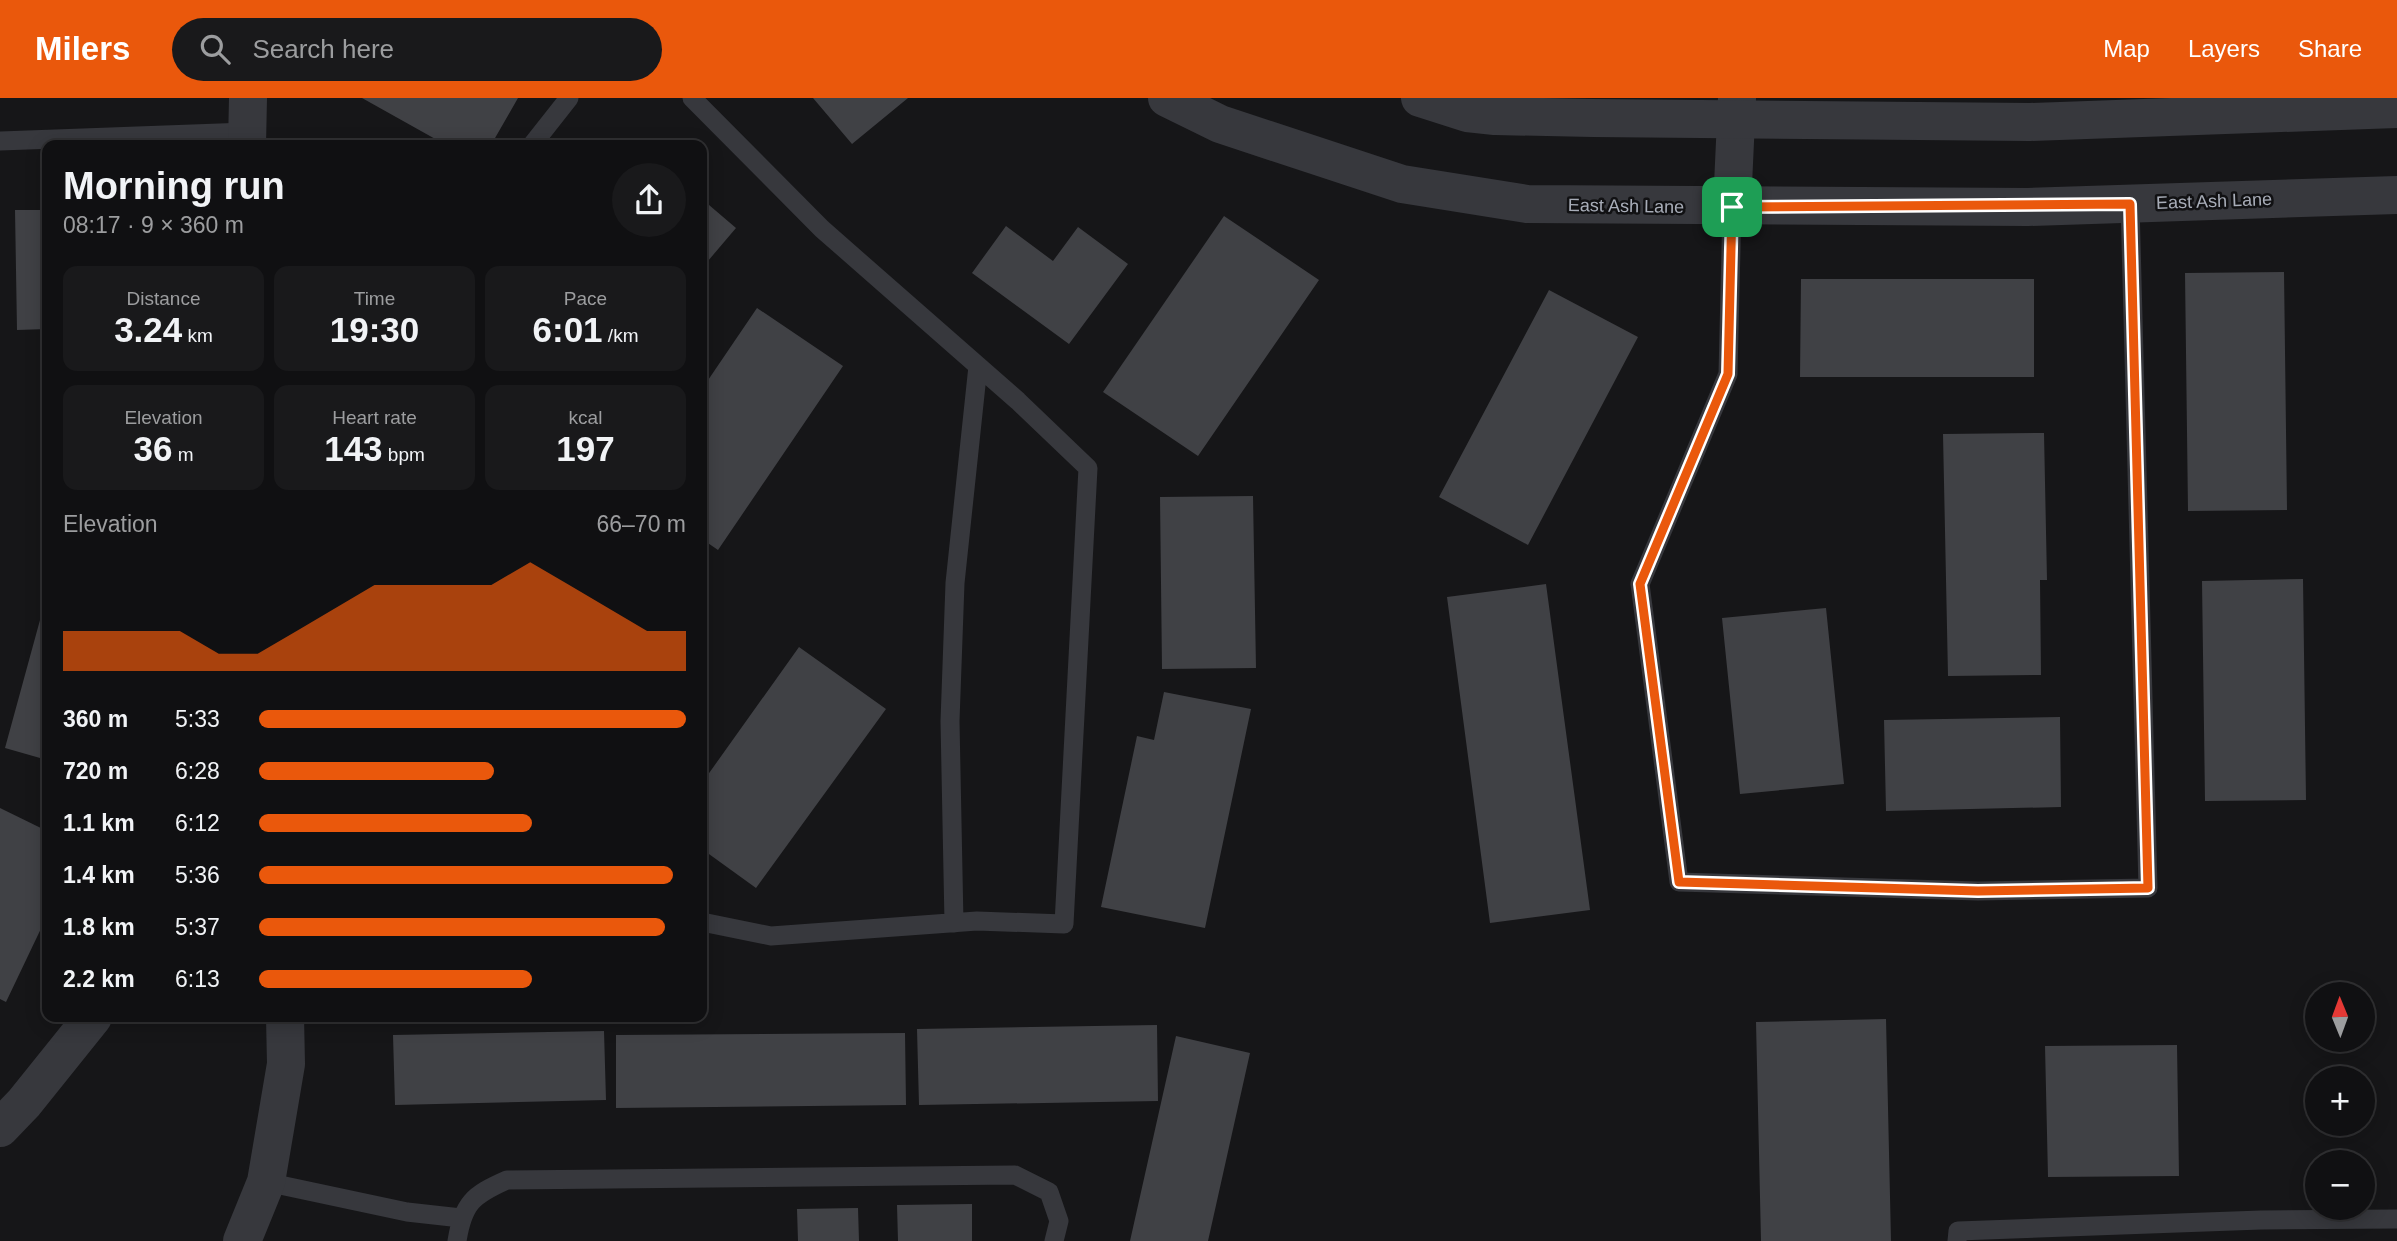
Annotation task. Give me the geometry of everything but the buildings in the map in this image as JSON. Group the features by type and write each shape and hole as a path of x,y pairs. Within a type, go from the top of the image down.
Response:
{"street":[{"name":"East Ash Lane","path":"1167,98 1220,124 1402,184 1527,204 1732,207 2130,204 2397,195"},
{"path":"1420,98 1468,113 1495,116 1736,108 2030,122 2397,109"},
{"path":"1732,207 1736,108"},
{"path":"0,1128 24,1103 89,1022"},
{"path":"242,1241 266,1182 286,1063 285,1022"}],"lane":[{"path":"536,140 569,98"},
{"path":"692,98 822,229 1018,401 1088,468 1065,924 977,921 771,936 707,923"},
{"path":"0,141 248,125"},
{"path":"1732,207 1728,374 1640,584 1679,882 1978,891 2148,888 2130,204"},
{"path":"954,923 950,721 955,583 978,366"},
{"path":"457,1241 461,1217 479,1193 507,1180 1015,1175 1049,1192 1059,1221 1054,1241"},
{"path":"266,1182 407,1212 461,1217"},
{"path":"1957,1241 1958,1231 2200,1232 2277,1219 2397,1219"}],"route":[{"path":"2130,204 2148,888 1978,891 1679,882 1640,584 1728,374 1732,207 2130,204"}]}
